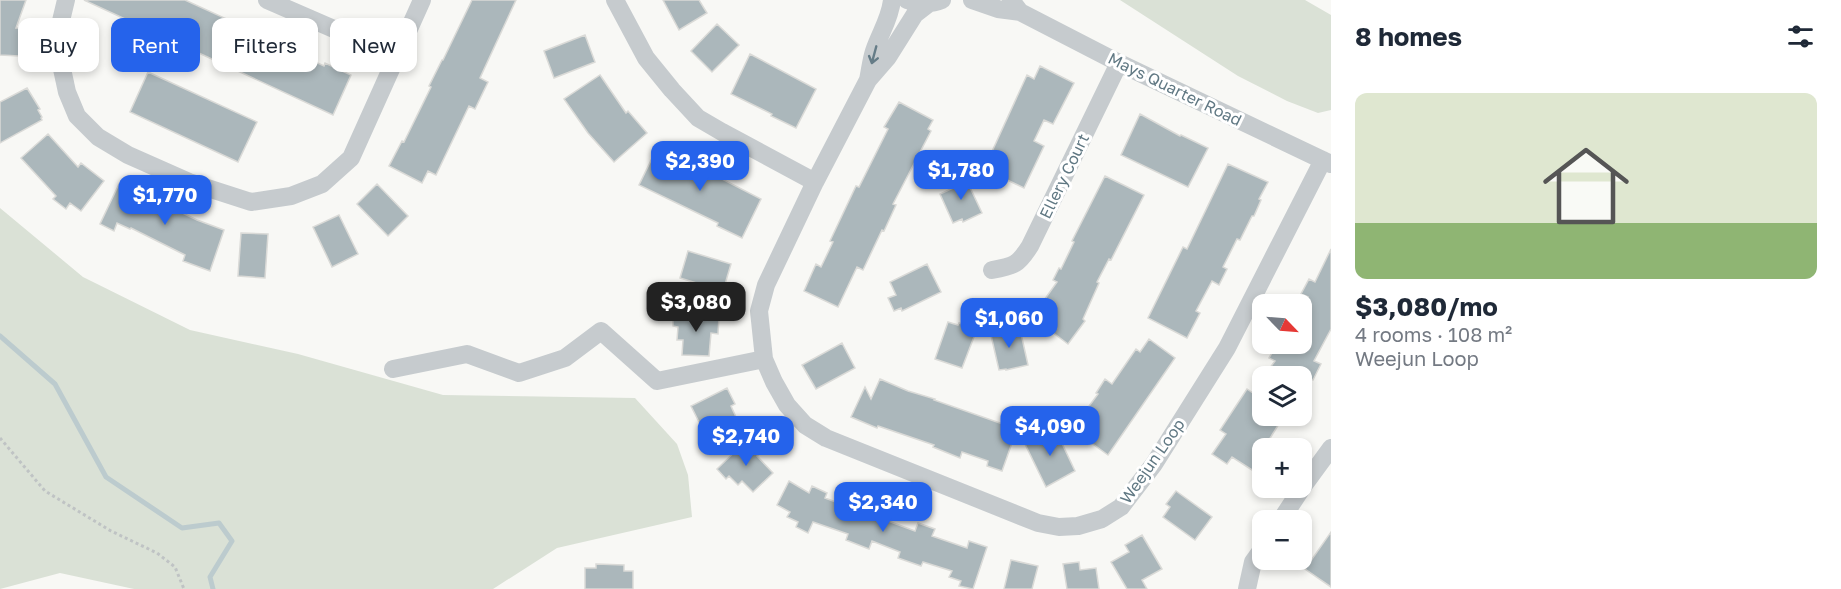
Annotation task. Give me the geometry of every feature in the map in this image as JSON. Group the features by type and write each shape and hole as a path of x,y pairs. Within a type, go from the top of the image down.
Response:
{"street":[{"path":"66,0 60,25 59,55 67,92 77,116 98,137 128,154 189,182 251,202 291,196 322,184 351,158 389,72"},
{"path":"267,0 330,27"},
{"path":"414,18 422,0"},
{"path":"615,0 646,58 698,118 815,182"},
{"name":"Weejun Loop","path":"868,80 874,51 884,31 892,0"},
{"path":"907,0 918,3 935,2"},
{"name":"Mays Quarter Road","path":"972,0 998,9 1016,6 1119,63 1327,162"},
{"name":"Weejun Loop","path":"935,2 915,14 888,57 868,80 815,182 766,285 759,311 764,358 787,405 805,425 826,438 1038,523 1059,527 1078,526 1102,519 1121,507 1154,464 1227,348 1327,162"},
{"name":"Ellery Court","path":"992,270 1008,267 1020,261 1030,246 1119,63"},
{"path":"393,369 467,354 519,373 565,358 601,331 657,381 764,358"},
{"path":"1288,510 1331,448"},
{"path":"1247,589 1252,566"}],"path":[{"path":"0,438 45,491 111,531 157,553 175,567 184,589"},
{"path":"0,449 7,446"}],"shaded area":[{"path":"1120,0 1305,0 1331,15 1331,110 1318,113 1287,101 1238,76"},
{"path":"0,208 83,277 190,330 298,354 443,395 635,398 677,444 688,475 692,517 557,548 493,589 134,589 60,573 0,589"}],"building":[{"path":"0,0 26,0 16,28 18,28 18,56 0,55"},
{"path":"84,0 185,0 224,18 212,18 212,59 200,54 200,18 123,18"},
{"path":"472,0 516,0 480,78 488,82 475,109 469,106 436,175 428,171 422,183 389,166 402,141 404,142"},
{"path":"663,0 699,0 707,13 679,30"},
{"path":"717,24 739,45 712,72 691,51"},
{"path":"585,35 595,62 554,78 544,51"},
{"path":"750,54 816,89 796,128 731,94"},
{"path":"318,63 324,66 325,63 330,65 330,72 344,72 351,75 333,115 240,72 318,72"},
{"path":"1040,66 1074,83 1053,124 1044,120 1034,141 1044,146 1024,188 984,169 1027,75 1034,79"},
{"path":"148,72 257,122 238,162 130,112"},
{"path":"600,75 626,113 628,111 647,133 614,162 588,133 564,99"},
{"path":"27,88 40,109 38,110 42,120 0,143 0,102"},
{"path":"899,102 933,120 928,129 931,131 893,204 896,205 884,231 882,230 863,270 857,267 838,307 804,291 816,264 821,267 833,242 830,241 856,186 859,187 888,129 884,127"},
{"path":"1140,114 1208,148 1188,187 1121,155"},
{"path":"48,134 78,167 81,163 104,181 81,211 70,203 66,209 53,199 56,196 21,158"},
{"path":"658,146 761,199 742,238 717,226 718,223 639,185"},
{"path":"1228,164 1268,182 1259,199 1261,200 1254,216 1240,240 1237,239 1223,267 1227,269 1219,285 1212,281 1196,311 1200,313 1187,338 1148,318 1183,247 1187,249"},
{"path":"962,175 982,213 963,222 962,219 953,223 940,194 953,188 950,180"},
{"path":"1105,176 1144,195 1111,260 1109,259 1097,282 1099,283 1083,319 1085,321 1068,344 1032,317 1057,282 1053,280 1059,268 1061,269 1074,242 1072,241"},
{"path":"119,184 159,204 160,202 224,230 210,271 183,261 185,255 131,228 117,223 114,231 100,224"},
{"path":"377,184 408,216 388,236 357,204"},
{"path":"339,215 358,254 332,267 313,227"},
{"path":"241,233 268,234 265,278 238,276"},
{"path":"1331,249 1331,329 1314,361 1321,364 1313,380 1312,366 1271,366 1275,361 1269,358 1271,354 1312,354 1312,294 1301,294 1309,279 1315,282"},
{"path":"688,251 731,264 723,291 680,278"},
{"path":"927,264 941,292 902,311 901,308 894,311 888,298 896,295 890,282"},
{"path":"673,313 719,316 718,334 711,333 709,356 682,355 683,340 677,340 678,327 673,326"},
{"path":"948,322 977,329 962,368 935,359"},
{"path":"1004,328 1005,332 1020,329 1028,365 999,370 990,331"},
{"path":"1149,339 1175,358 1108,455 1072,429 1098,394 1096,393 1105,379 1112,384 1136,349 1140,352"},
{"path":"842,343 855,368 816,389 802,365"},
{"path":"880,379 1017,429 1002,471 987,466 988,461 962,452 960,458 933,447 934,445 878,426 877,428 851,417 865,387 871,399"},
{"path":"727,388 735,404 731,406 736,417 731,420 738,427 715,438 708,425 702,428 691,406"},
{"path":"1247,389 1252,392 1252,426 1278,426 1270,438 1252,438 1252,470 1232,457 1227,464 1212,454 1226,434 1220,430"},
{"path":"1052,429 1055,436 1058,435 1075,471 1046,487 1024,442"},
{"path":"749,438 762,452 757,456 773,473 753,492 742,481 738,485 729,476 726,479 717,469"},
{"path":"789,481 809,493 812,486 827,493 825,498 863,512 865,505 883,511 880,518 915,531 918,523 935,529 932,536 967,548 969,541 987,547 973,589 959,586 961,581 949,577 952,571 923,562 921,566 898,558 900,552 872,541 869,549 846,540 848,534 813,522 808,533 796,527 798,522 787,517 790,512 777,505"},
{"path":"1176,491 1212,517 1195,540 1163,517 1170,507 1166,504"},
{"path":"1331,532 1331,587 1306,570 1312,570 1312,559"},
{"path":"1142,535 1162,569 1142,580 1147,589 1127,589 1111,562 1129,552 1125,545"},
{"path":"1011,560 1038,566 1032,589 1004,589"},
{"path":"1079,562 1080,570 1096,568 1099,589 1067,589 1063,564"},
{"path":"596,564 624,565 624,571 633,571 633,589 585,589 585,568 596,568"}],"waterway":[{"path":"0,336 55,384 106,477 182,528 219,523 232,541 210,577 213,589"}]}
